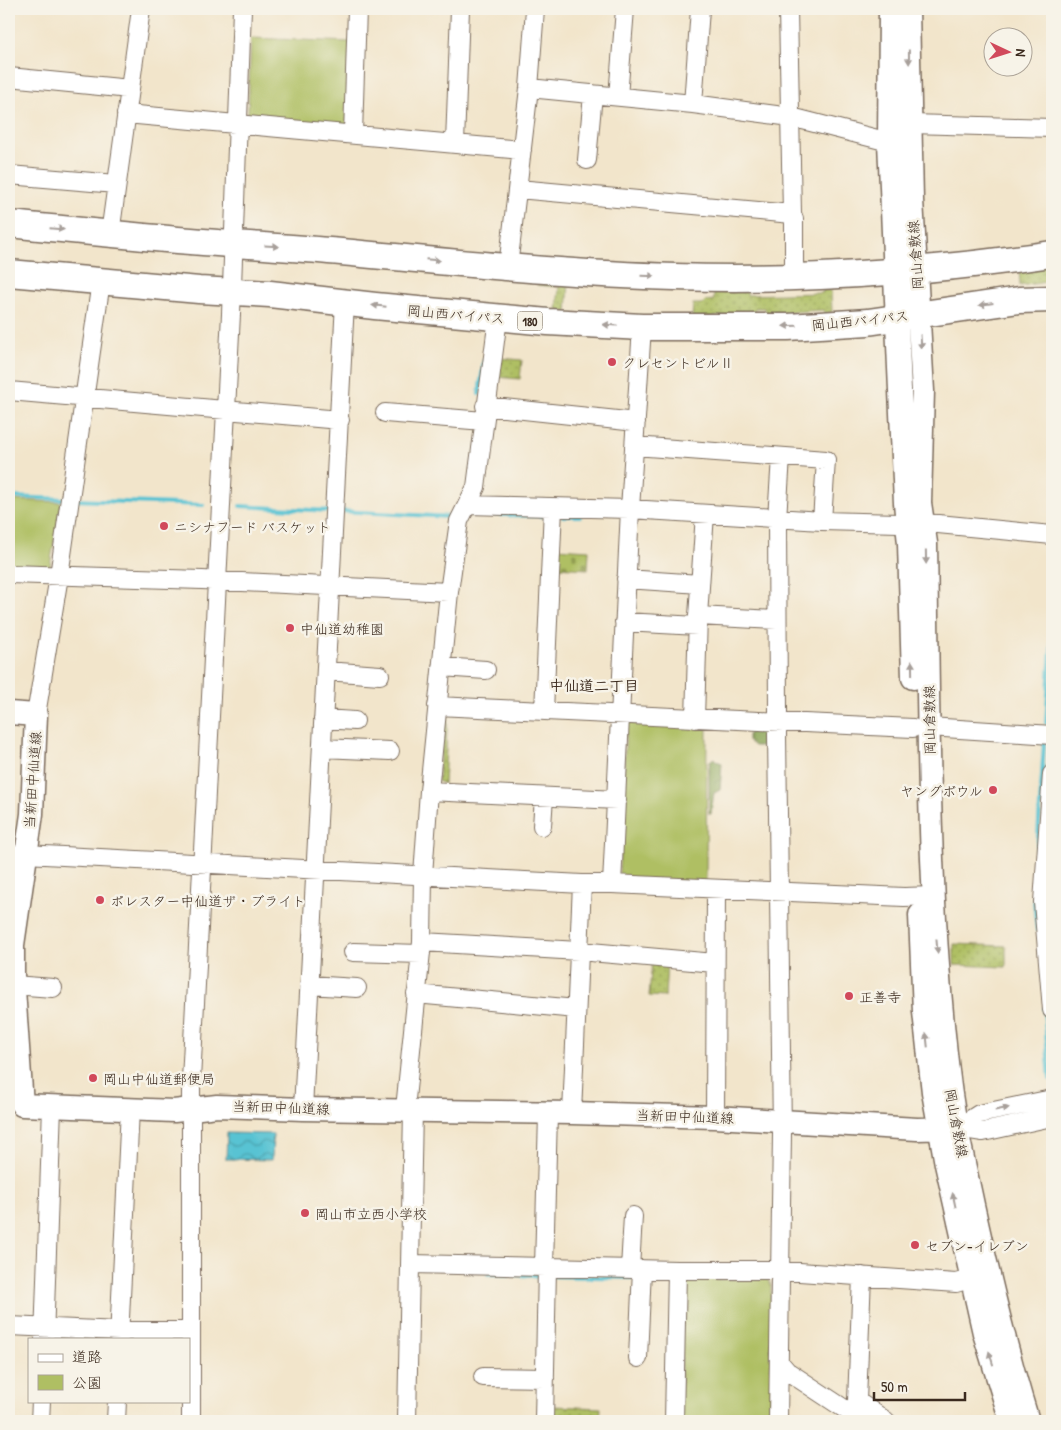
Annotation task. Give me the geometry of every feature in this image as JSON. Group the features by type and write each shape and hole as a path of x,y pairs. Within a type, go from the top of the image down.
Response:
{"highway":[{"path":"9,224 508,267 666,277 794,277 905,271 998,262 1052,254"},
{"name":"岡山西バイパス","path":"9,273 345,302 498,318 642,327 788,326 868,322 1019,300 1052,298"}],"main road":[{"name":"岡山倉敷線","path":"890,9 889,142 905,271 908,316 923,391 920,503 915,523 926,544 921,728 927,896 924,1012 934,1092 949,1128 1007,1350 1028,1421"},
{"name":"岡山倉敷線","path":"905,271 912,200 908,9"},
{"name":"当新田中仙道線","path":"25,715 32,814 17,855 13,945 15,1104 174,1111 217,1106 572,1113 782,1120 856,1126 949,1128"},
{"name":"岡山倉敷線","path":"949,1128 970,1279 984,1333 1011,1421"}],"street":[{"path":"110,234 112,184 126,114 126,88 141,9"},
{"path":"190,1421 191,1080 232,292 242,9"},
{"path":"353,134 357,9"},
{"path":"455,143 460,9"},
{"path":"508,267 518,189 517,149 529,88 535,9"},
{"path":"618,97 625,9"},
{"path":"693,104 700,9"},
{"path":"788,9 794,277"},
{"path":"9,77 126,88"},
{"path":"529,88 693,104 791,117 889,142"},
{"path":"587,160 593,94"},
{"path":"126,114 517,149"},
{"path":"911,124 1052,128"},
{"path":"9,175 112,184"},
{"path":"518,189 792,214"},
{"path":"998,262 1028,247 1052,243"},
{"path":"25,715 70,499 82,397 101,281"},
{"path":"1019,300 1037,306 1052,308"},
{"path":"303,1109 345,302"},
{"path":"408,1421 411,1264 409,1109 416,994 421,948 423,875 429,792 437,706 445,667 450,592 463,512 476,487 480,417 498,318"},
{"path":"612,884 626,579 642,327"},
{"path":"9,391 340,420"},
{"path":"384,413 636,422"},
{"path":"634,446 826,460 822,521"},
{"path":"778,1421 782,1120 777,722 777,519 782,457"},
{"path":"463,512 553,508 630,509 777,519 915,523 1052,535"},
{"path":"544,711 553,508"},
{"path":"695,718 698,621 705,514"},
{"path":"9,574 450,592"},
{"path":"626,579 700,584"},
{"path":"624,622 777,620"},
{"path":"445,667 486,670"},
{"path":"326,671 380,675"},
{"path":"437,706 1052,735"},
{"path":"323,719 355,721"},
{"path":"322,748 390,751"},
{"path":"1052,783 1047,903 1052,1010"},
{"path":"429,792 617,800"},
{"path":"542,826 544,797"},
{"path":"17,855 203,862 582,884 927,896"},
{"path":"572,1113 582,884"},
{"path":"715,1117 716,889"},
{"path":"353,952 421,948 579,951 715,963"},
{"path":"13,985 53,988"},
{"path":"309,985 357,988"},
{"path":"416,994 576,1009"},
{"path":"949,1128 979,1114 1052,1100"},
{"path":"44,1333 52,1106"},
{"path":"120,1335 130,1109"},
{"path":"544,1421 548,1114"},
{"path":"949,1128 983,1132 1052,1117"},
{"path":"633,1216 639,1273 638,1358"},
{"path":"411,1264 546,1271 639,1273 677,1270 780,1271 956,1283 970,1279"},
{"path":"674,1421 677,1270"},
{"path":"858,1413 862,1276"},
{"path":"9,1326 44,1333 120,1335 190,1331"},
{"path":"780,1363 787,1371 858,1413 886,1421"},
{"path":"482,1377 545,1378"},
{"path":"40,1421 41,1402"},
{"path":"116,1421 117,1402"}],"green space":[{"path":"251,38 351,42 347,124 342,128 253,121 248,114"},
{"path":"1052,262 1052,281 1020,286 1019,267"},
{"path":"537,280 569,282 567,312 557,311 559,287 537,285"},
{"path":"823,290 831,290 832,312 824,313 824,310 766,313 765,308 755,308 754,314 692,318 693,304 704,304 705,301 714,300 714,292 747,291 747,295 822,293"},
{"path":"499,358 522,360 520,379 497,377"},
{"path":"9,500 61,502 49,571 9,569"},
{"path":"557,548 589,550 588,569 556,567"},
{"path":"444,714 448,714 444,784 438,781"},
{"path":"630,723 707,727 706,881 623,880 619,874 626,725"},
{"path":"758,730 766,736 768,743 765,746 754,746 748,741 748,735 751,731"},
{"path":"714,758 722,763 720,790 714,793 711,814 709,814 709,768 710,761"},
{"path":"954,944 1006,946 1006,967 954,965"},
{"path":"652,960 667,961 665,997 649,996"},
{"path":"767,1279 771,1284 771,1421 680,1421 683,1280"},
{"path":"551,1406 601,1408 600,1421 550,1421"}],"water":[{"path":"227,1133 273,1134 272,1160 226,1159"}],"waterway":[{"path":"479,394 484,361"},
{"path":"9,497 65,499"},
{"path":"75,500 203,505"},
{"path":"240,506 330,511"},
{"path":"339,511 452,517 454,515"},
{"path":"472,514 542,516"},
{"path":"563,516 580,516"},
{"path":"1046,723 1052,634"},
{"path":"1037,930 1034,900 1044,743 1042,742"},
{"path":"1044,1009 1050,1079"},
{"path":"488,1274 543,1276"},
{"path":"552,1276 638,1278"}],"place":[{"name":"クレセントビルⅡ","path":"612,362"},
{"name":"ニシナフード バスケット","path":"164,526"},
{"name":"中仙道幼稚園","path":"290,628"},
{"name":"ヤングボウル","path":"993,790"},
{"name":"ポレスター中仙道ザ・ブライト","path":"100,900"},
{"name":"正善寺","path":"849,996"},
{"name":"岡山中仙道郵便局","path":"93,1078"},
{"name":"岡山市立西小学校","path":"305,1213"},
{"name":"セブン-イレブン","path":"915,1245"}],"district":[{"name":"中仙道二丁目","path":"594,685"}]}
